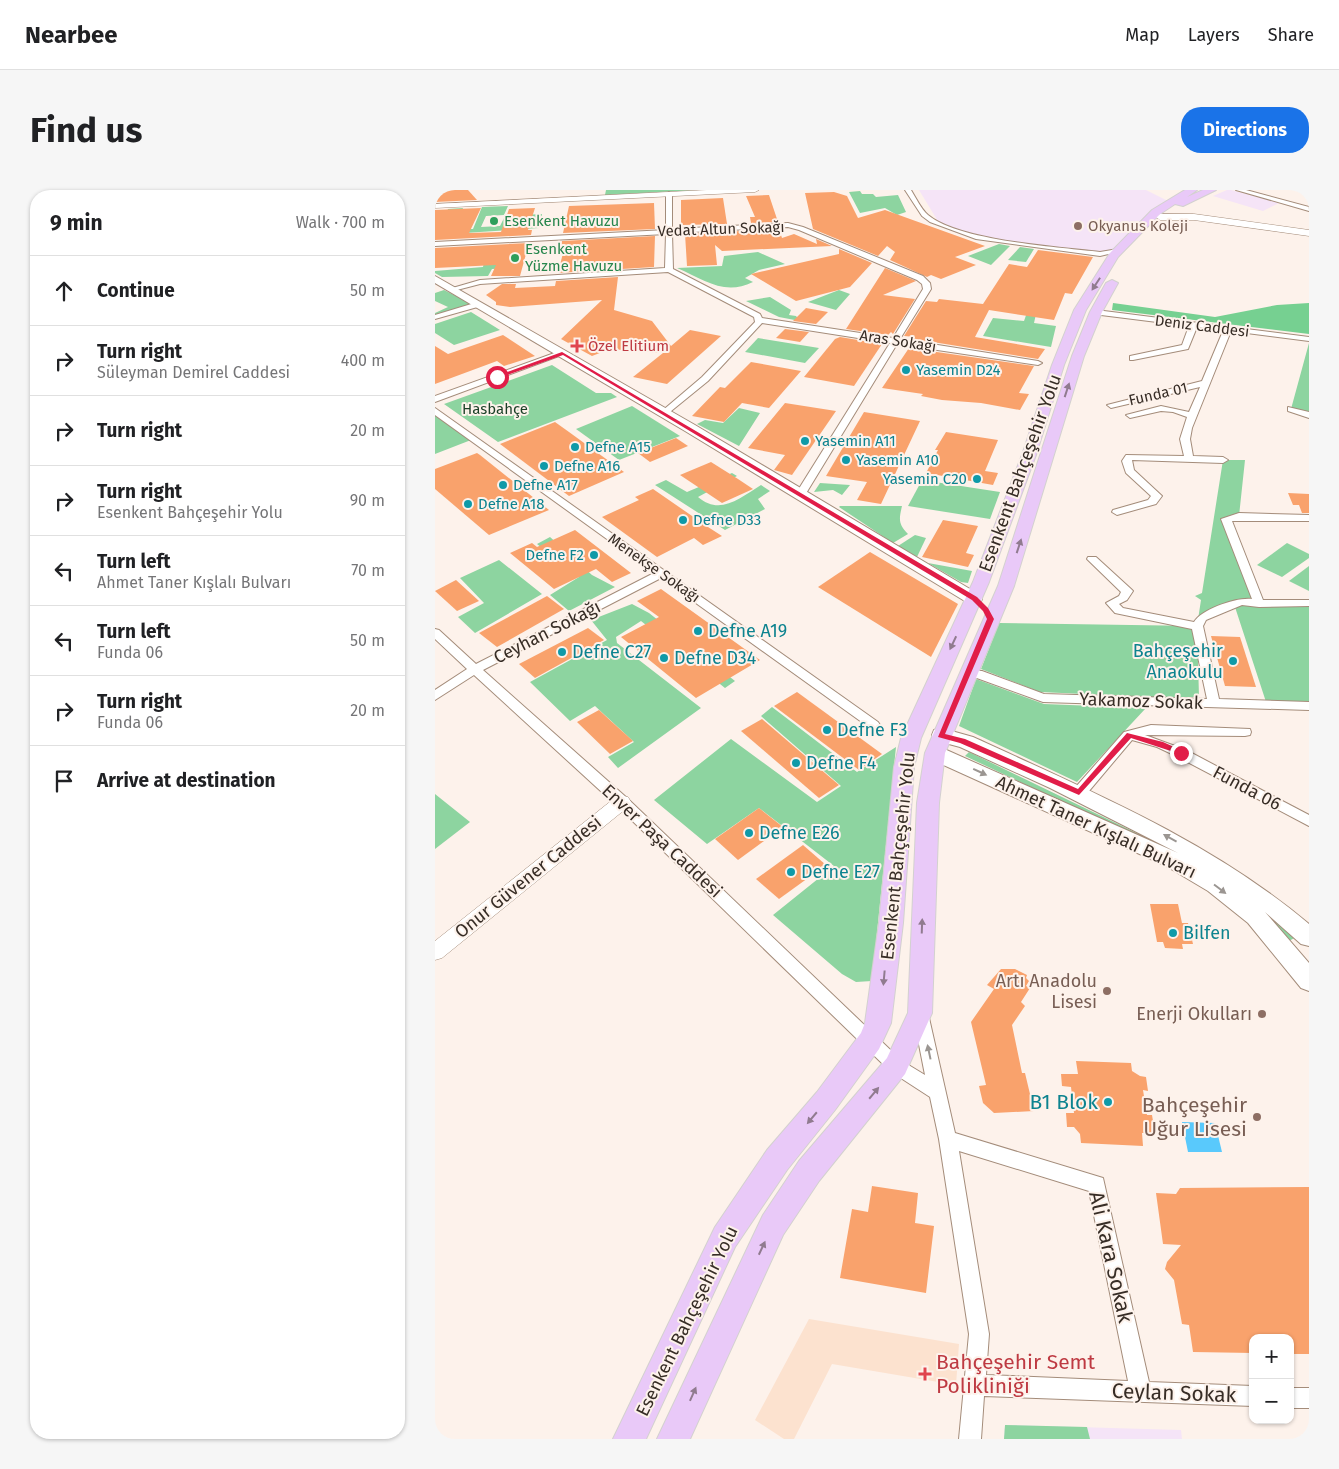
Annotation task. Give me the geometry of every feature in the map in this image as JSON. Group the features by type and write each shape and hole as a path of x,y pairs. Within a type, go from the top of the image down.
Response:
{"main road":[{"name":"Esenkent Bahçeşehir Yolu","path":"673,1439 773,1225 883,1054 879,1023 904,767 911,738 974,599 1029,455 1058,365 1080,310 1110,261 1156,212 1193,190 1211,190"},
{"name":"Esenkent Bahçeşehir Yolu","path":"1135,250 1160,217 1177,205 1211,190"},
{"name":"Esenkent Bahçeşehir Yolu","path":"629,1439 725,1236 777,1160 827,1101 883,1054 920,1013 922,920 928,803 938,744 1003,592 1078,356 1096,312 1119,272"},
{"path":"435,279 665,413 974,599 986,610 991,619"},
{"path":"1080,310 1096,312"},
{"path":"974,599 987,599 1003,592"},
{"path":"911,738 938,744"},
{"name":"Ahmet Taner Kışlalı Bulvarı","path":"938,744 962,741 1079,792 1152,828 1250,886 1309,937"},
{"name":"Ahmet Taner Kışlalı Bulvarı","path":"938,744 1173,860 1217,885 1256,917 1293,959 1309,981"}],"street":[{"path":"435,206 755,190"},
{"path":"908,190 924,215 932,221 978,238 1100,254 1118,251"},
{"path":"1239,190 1309,209"},
{"path":"669,194 669,270"},
{"path":"1177,205 1183,212 1193,217"},
{"path":"1160,217 1193,217 1309,233"},
{"name":"Vedat Altun Sokağı","path":"435,244 774,225 795,226 920,278 926,283 927,289 800,495"},
{"path":"1100,254 1110,261"},
{"path":"453,289 480,282 669,270 757,316 759,322 705,379 665,413"},
{"path":"435,317 478,304"},
{"name":"Deniz Caddesi","path":"1096,312 1309,339"},
{"name":"Aras Sokağı","path":"759,320 1038,363"},
{"path":"1133,358 1185,347 1194,324"},
{"path":"1189,459 1185,439 1191,416 1228,329"},
{"path":"435,399 563,353"},
{"name":"Funda 01","path":"1111,404 1204,383"},
{"name":"Funda 01","path":"1130,415 1163,407 1177,409 1191,416"},
{"path":"1291,409 1309,415"},
{"name":"Menekşe Sokağı","path":"435,411 874,725"},
{"path":"1117,512 1152,502 1157,496 1129,471 1127,461 1129,457 1223,460"},
{"path":"1259,604 1226,519 1239,516 1309,518"},
{"path":"1092,559 1127,591 1123,598 1112,603 1119,611 1197,626"},
{"name":"Ceyhan Sokağı","path":"435,696 474,670 662,573"},
{"path":"1214,704 1197,626 1201,618 1241,601 1259,604 1309,603"},
{"name":"Enver Paşa Caddesi","path":"435,633 622,802 883,1054 937,1092"},
{"name":"Yakamoz Sokak","path":"978,674 1043,698 1309,706"},
{"path":"1079,792 1129,735 1151,729 1245,732"},
{"name":"Funda 06","path":"1129,735 1161,744 1181,753 1309,820"},
{"name":"Onur Güvener Caddesi","path":"435,952 622,802"},
{"path":"920,1013 948,1139 979,1334 970,1439"},
{"name":"Ali Kara Sokak","path":"948,1139 1097,1184 1141,1392"},
{"name":"Ceylan Sokak","path":"975,1385 1249,1396"},
{"path":"1294,1398 1309,1398"}],"shaded area":[{"path":"919,190 1146,190 1168,201 1116,249 1101,252 988,240 939,223"},
{"path":"1227,190 1279,203 1263,211 1213,196"},
{"name":"Bahçeşehir Semt Polikliniği","path":"809,1319 959,1344 956,1385 832,1364 794,1439 784,1439 755,1420"},
{"path":"1005,1425 1181,1430 1182,1439 1004,1439"}],"green space":[{"path":"606,190 697,190 605,195"},
{"path":"860,191 862,194 873,194 876,197 898,195 906,212 897,215 885,208 860,213 849,192"},
{"path":"508,206 504,215 486,216 481,227 500,226 505,216 542,214 539,228 435,235 442,229 448,209 463,208 455,229 473,229 482,207"},
{"path":"999,244 1010,246 991,265 968,256"},
{"path":"1020,247 1034,249 1026,262 1008,260"},
{"path":"519,252 516,268 492,269 488,276 442,277 435,273 435,271 483,267 485,258"},
{"path":"758,252 785,264 759,270 745,278 753,282 743,286 724,287 715,285 677,268 722,266 724,256"},
{"path":"444,290 472,304 435,316 435,313 448,307 435,301 435,293"},
{"path":"839,290 850,294 836,310 808,302"},
{"path":"770,297 791,310 789,315 796,316 800,321 779,317 746,301"},
{"path":"1113,303 1215,317 1277,305 1309,303 1309,334 1112,310"},
{"path":"1030,304 1038,305 1034,323 1056,326 1051,347 983,336 993,318 1024,321"},
{"path":"471,312 500,330 454,345 435,333 435,324"},
{"path":"758,338 819,348 805,363 745,352"},
{"path":"1309,343 1309,415 1291,409"},
{"name":"Hasbahçe","path":"552,365 596,393 611,393 617,397 498,442 444,404"},
{"path":"632,406 680,436 619,460 576,429"},
{"path":"739,408 760,413 739,446 697,424 705,420 723,423"},
{"path":"435,414 471,440 435,454"},
{"path":"1223,460 1245,460 1239,516 1227,519 1259,604 1309,603 1309,706 1267,705 1234,604 1202,618 1197,626 1201,600 1195,596 1202,593"},
{"path":"732,473 737,476 698,497 714,505 722,505 738,500 761,485 770,491 758,499 765,509 725,530 655,485 666,480 687,492"},
{"path":"922,480 1000,492 990,519 908,506"},
{"path":"820,483 850,485 842,495 833,490 814,492"},
{"path":"840,506 902,506 900,521 908,534 893,543"},
{"path":"915,535 926,538 917,557 898,546"},
{"path":"550,537 592,575 615,587 569,611 550,595 579,577 537,544"},
{"path":"1287,543 1309,554 1309,558 1282,577 1257,565"},
{"path":"499,560 542,594 475,633 458,617 484,603 460,578"},
{"path":"928,563 972,571 968,583 961,582"},
{"path":"1309,566 1309,591 1289,581"},
{"path":"632,604 649,613 735,681 725,688 641,621 616,637 617,643 701,708 618,768 608,757 634,742 595,706 570,721 530,682 607,640 591,620"},
{"path":"999,623 1197,626 1199,697 1149,697 1040,692 981,669"},
{"path":"976,679 1044,704 1146,708 1077,782 959,726"},
{"path":"772,707 857,772 896,747 872,981 856,982 842,974 773,915 834,866 759,808 707,844 654,800 731,739 817,802 841,786 761,716"},
{"path":"969,752 1213,870 1296,937 1289,941 1179,857 965,756"},
{"path":"435,794 470,822 435,849"},
{"path":"1005,1425 1087,1427 1090,1439 1004,1439"}],"water":[{"path":"1182,1122 1215,1123 1222,1152 1188,1152"}],"building":[{"path":"435,190 468,190 477,200 435,202"},
{"path":"834,192 847,196 858,218 885,210 985,246 955,257 976,265 941,279 931,275 927,277 890,260 895,252 887,246 878,256 813,229 805,193"},
{"path":"769,195 778,222 751,223 750,217 755,217 746,196"},
{"path":"723,198 727,224 681,225 681,200"},
{"path":"654,203 655,229 563,233 569,206"},
{"path":"481,208 469,233 501,232 509,209 535,208 528,230 532,230 531,235 435,240 435,210"},
{"path":"779,229 782,238 794,234 817,244 816,239 832,246 722,251 715,245 717,265 687,266 685,234"},
{"path":"655,236 654,267 558,273 564,249 560,249 562,241"},
{"path":"529,243 520,276 491,276 496,265 435,268 435,248"},
{"path":"839,249 872,263 850,287 796,301 751,274 839,254"},
{"path":"1038,250 1093,257 1072,294 1065,293 1054,320 989,310 975,337 1045,349 1038,359 904,336 926,301 937,302 939,299 983,304 1009,264 1027,267"},
{"path":"885,268 916,281 883,295 915,299 893,334 891,332 888,335 846,329"},
{"path":"618,277 614,310 652,321 671,346 690,330 721,336 667,384 633,377 663,353 610,349 592,356 561,339 602,300 510,307 496,305 496,302 486,295 502,284 516,284 515,288 555,286 556,281"},
{"path":"806,308 828,312 816,324 793,321"},
{"path":"785,329 809,332 800,342 776,338"},
{"path":"503,335 535,356 504,366 497,361 435,384 435,346 448,354"},
{"path":"840,337 882,344 854,386 804,377 835,339"},
{"path":"909,348 1034,366 1019,393 1029,394 1020,410 981,403 942,400 921,396 923,394 882,388"},
{"path":"751,362 801,371 769,408 742,403 724,422 692,416 720,387 725,388"},
{"path":"785,403 836,411 792,475 774,470 785,455 748,448"},
{"path":"864,412 920,421 881,504 857,500 867,482 826,476"},
{"path":"555,422 624,472 569,496 500,444"},
{"path":"946,432 998,440 985,471 998,473 993,485 926,473 938,450 935,450"},
{"path":"676,438 688,446 650,462 638,453"},
{"path":"477,453 549,510 489,535 435,489 435,469"},
{"path":"711,462 753,489 722,503 680,475"},
{"path":"653,489 722,536 703,545 694,538 657,557 602,517 639,500 635,497"},
{"path":"1288,493 1309,494 1309,513 1302,513 1299,505 1293,505"},
{"path":"943,520 978,526 966,553 974,555 968,567 922,557"},
{"path":"575,530 631,573 612,582 596,569 554,589 510,553 532,543 537,547"},
{"path":"870,552 958,604 931,657 818,587"},
{"path":"456,580 479,601 457,611 435,591"},
{"path":"661,589 760,660 696,698 621,637 659,617 637,601"},
{"path":"547,596 564,609 497,647 479,633"},
{"name":"Defne C27","path":"588,628 604,640 535,678 519,664"},
{"name":"Bahçeşehir Anaokulu","path":"1211,636 1240,637 1256,687 1225,686"},
{"name":"Defne F3","path":"797,692 882,754 859,770 774,706"},
{"path":"599,710 633,741 610,754 577,722"},
{"name":"Defne F4","path":"762,719 839,785 819,798 741,731"},
{"name":"Defne E26","path":"759,808 783,827 738,860 715,839"},
{"name":"Defne E27","path":"803,845 826,865 779,899 756,879"},
{"name":"Bilfen","path":"1150,904 1178,904 1182,923 1188,923 1193,944 1182,944 1183,949 1165,948 1163,942 1157,942"},
{"path":"1001,969 1015,969 1027,975 1026,978 1029,981 1026,986 1030,988 1021,1002 1025,1006 1012,1025 1022,1073 1025,1073 1034,1111 994,1113 983,1103 979,1086 986,1085 971,1022 994,989 987,985"},
{"name":"B1 Blok","path":"1076,1061 1131,1063 1132,1071 1146,1077 1148,1091 1143,1090 1147,1115 1152,1115 1155,1133 1142,1133 1143,1146 1081,1143 1080,1134 1074,1127 1067,1127 1066,1113 1074,1113 1071,1087 1062,1086 1061,1074 1078,1074"},
{"path":"872,1186 918,1193 915,1223 934,1226 926,1293 840,1278 852,1209 868,1212"},
{"path":"1309,1187 1309,1354 1294,1354 1294,1334 1249,1334 1249,1353 1193,1352 1189,1325 1182,1324 1174,1280 1165,1269 1167,1262 1181,1245 1163,1244 1156,1193 1176,1194 1180,1188"}],"place":[{"name":"Esenkent Havuzu","path":"494,221"},
{"name":"Okyanus Koleji","path":"1078,226"},
{"name":"Esenkent Yüzme Havuzu","path":"515,258"},
{"name":"Özel Elitium","path":"577,346"},
{"name":"Yasemin D24","path":"906,370"},
{"name":"Yasemin A11","path":"805,441"},
{"name":"Defne A15","path":"575,447"},
{"name":"Yasemin A10","path":"846,460"},
{"name":"Defne A16","path":"544,466"},
{"name":"Yasemin C20","path":"977,479"},
{"name":"Defne A17","path":"503,485"},
{"name":"Defne A18","path":"468,504"},
{"name":"Defne D33","path":"683,520"},
{"name":"Defne F2","path":"594,555"},
{"name":"Defne A19","path":"698,631"},
{"name":"Defne C27","path":"562,652"},
{"name":"Defne D34","path":"664,658"},
{"name":"Bahçeşehir Anaokulu","path":"1233,661"},
{"name":"Defne F3","path":"827,730"},
{"name":"Defne F4","path":"796,763"},
{"name":"Defne E26","path":"749,833"},
{"name":"Defne E27","path":"791,872"},
{"name":"Bilfen","path":"1173,933"},
{"name":"Artı Anadolu Lisesi","path":"1107,991"},
{"name":"Enerji Okulları","path":"1262,1014"},
{"name":"B1 Blok","path":"1108,1102"},
{"name":"Bahçeşehir Uğur Lisesi","path":"1257,1117"},
{"name":"Bahçeşehir Semt Polikliniği","path":"925,1374"}],"route":[{"path":"497,377 563,353 974,599 986,610 991,619 941,735 962,741 1079,792 1129,735 1161,744 1181,753"}]}
